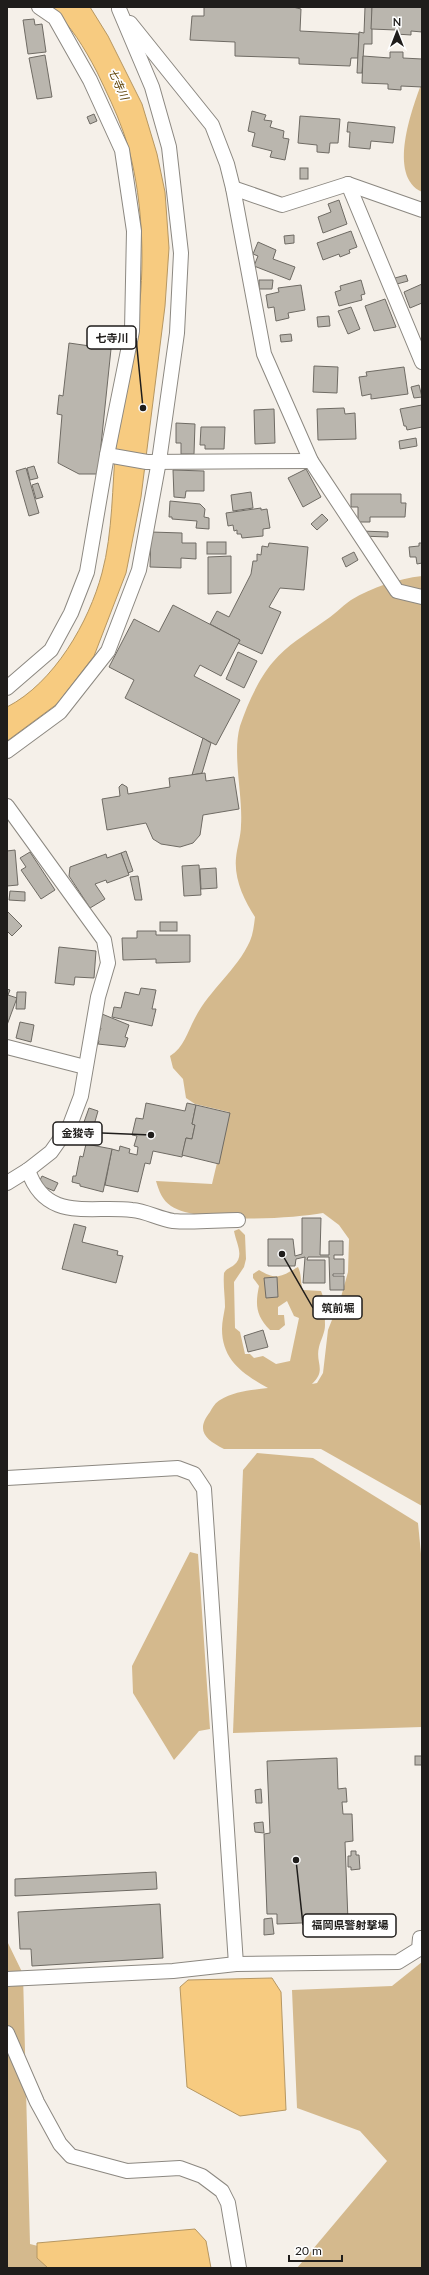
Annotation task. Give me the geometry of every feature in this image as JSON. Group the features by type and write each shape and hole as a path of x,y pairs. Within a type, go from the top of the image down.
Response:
{"street":[{"path":"7,688 51,650 71,613 87,572 132,331 134,231 122,150 90,80 55,18 40,7"},
{"path":"118,8 212,125 227,164 233,188 264,354 311,461 397,591 422,598"},
{"path":"7,751 60,712 108,651 139,570 153,462 177,333 181,253 169,147 152,87 118,8"},
{"path":"233,188 282,205 348,184 422,210"},
{"path":"348,184 422,362"},
{"path":"110,455 153,462 311,461"},
{"path":"7,806 104,940 108,963 100,991 85,1067 81,1096 70,1125 51,1152 28,1170 7,1183"},
{"path":"7,1047 85,1067"},
{"path":"28,1170 34,1186 43,1198 58,1205 89,1210 132,1210 174,1221 238,1220"},
{"path":"7,1478 178,1468 194,1474 204,1488 236,1964"},
{"path":"7,1979 174,1971 236,1964 398,1962 419,1949 420,1938"},
{"path":"7,2033 36,2102 60,2144 72,2156 127,2171 180,2168 202,2176 222,2191 228,2202 239,2268"}],"shaded area":[{"path":"422,82 422,192 412,184 406,172 404,157 408,124"},
{"path":"422,576 422,1506 321,1449 224,1449 208,1438 203,1430 203,1425 212,1409 219,1401 225,1397 237,1393 268,1388 250,1377 236,1365 230,1358 223,1340 222,1326 225,1307 224,1273 234,1265 239,1258 239,1249 234,1231 239,1229 245,1235 246,1259 244,1267 234,1282 235,1328 240,1332 245,1354 250,1354 254,1358 263,1356 276,1364 290,1361 299,1318 294,1316 287,1301 278,1307 278,1315 284,1315 285,1325 279,1330 270,1330 259,1315 257,1299 259,1286 253,1278 253,1274 259,1270 270,1275 279,1276 298,1267 303,1290 321,1291 328,1310 325,1316 325,1328 318,1353 320,1366 319,1375 312,1384 317,1383 323,1373 328,1330 341,1297 348,1272 349,1239 339,1225 323,1213 289,1217 223,1218 202,1216 184,1212 171,1206 165,1201 156,1181 212,1184 229,1112 195,1104 186,1098 183,1079 173,1068 170,1056 182,1044 195,1018 208,998 245,951 253,932 255,917 247,904 238,881 236,866 241,829 237,762 238,737 240,726 250,701 258,684 278,656 290,645 330,617 351,600 385,584"},
{"path":"257,1453 313,1458 418,1523 422,1564 422,1727 233,1733 243,1470"},
{"path":"190,1552 198,1554 210,1729 199,1731 174,1760 133,1693 132,1666"},
{"path":"7,1941 23,1974 30,2244 42,2247 52,2268 7,2268"},
{"path":"422,1962 422,2268 297,2268 387,2161 360,2131 297,2108 292,1990 392,1986"}],"water":[{"path":"51,7 90,7 108,36 142,104 157,154 165,192 169,248 165,306 141,497 126,573 94,656 57,704 7,741 7,707 40,683 67,649 79,631 96,592 102,573 106,557 110,525 116,444 140,301 142,237 138,193 129,150 117,116 97,72 77,37"},
{"path":"272,1978 281,1992 286,2110 240,2116 187,2087 180,1987 188,1980"},
{"path":"195,2229 206,2241 211,2268 48,2268 37,2258 37,2243"}],"building":[{"path":"204,7 293,7 301,9 300,31 359,34 358,58 351,58 350,66 299,64 299,58 235,56 235,42 190,40 192,16 204,16"},
{"path":"365,7 372,7 372,44 364,44 362,73 357,73 359,32 364,33"},
{"path":"372,7 422,7 422,32 411,31 411,35 396,34 396,30 371,29"},
{"path":"34,19 35,25 42,24 46,52 28,54 23,20"},
{"path":"390,52 403,52 403,58 422,59 422,87 401,86 401,90 388,89 388,84 362,83 363,56 390,58"},
{"path":"45,55 52,97 37,99 29,58"},
{"path":"252,111 266,115 264,120 272,121 270,127 284,131 283,138 289,139 285,160 270,157 272,151 252,146 255,133 248,131"},
{"path":"94,114 97,121 90,124 87,117"},
{"path":"300,116 340,119 338,143 330,143 329,153 317,152 317,145 298,143"},
{"path":"348,122 395,127 393,143 371,141 370,149 349,147 350,132 347,132"},
{"path":"300,168 308,168 308,179 300,179"},
{"path":"339,200 347,224 323,233 318,217 331,212 328,204"},
{"path":"351,231 357,247 349,250 350,253 340,257 339,254 323,260 317,243"},
{"path":"294,235 294,243 285,244 284,236"},
{"path":"258,242 276,250 273,259 295,267 290,280 254,266 258,256 253,254"},
{"path":"406,275 408,281 397,284 395,278"},
{"path":"259,280 273,280 272,289 259,289"},
{"path":"361,280 365,294 361,295 362,300 339,306 335,292 341,290 340,286"},
{"path":"422,284 422,303 410,308 404,292"},
{"path":"301,285 305,310 288,313 289,318 276,321 274,307 268,308 266,295 279,292 278,288"},
{"path":"385,299 396,327 374,331 365,306"},
{"path":"351,307 360,329 348,334 338,311"},
{"path":"329,316 330,326 318,327 317,317"},
{"path":"291,334 292,341 281,342 280,335"},
{"path":"69,343 111,349 98,474 79,474 58,463 62,415 57,414 59,395 63,396"},
{"path":"314,366 338,367 337,393 313,392"},
{"path":"404,367 408,394 371,399 371,394 362,396 359,377 367,376 366,372"},
{"path":"419,385 422,397 414,398 411,387"},
{"path":"422,405 422,427 407,430 406,426 404,426 400,409"},
{"path":"344,408 345,414 355,413 356,439 318,440 317,409"},
{"path":"274,409 275,443 255,444 254,410"},
{"path":"176,423 195,424 194,454 181,454 181,443 176,443"},
{"path":"201,427 225,427 224,449 205,449 205,445 200,445"},
{"path":"416,438 417,446 400,449 399,441"},
{"path":"34,466 38,478 30,480 27,468"},
{"path":"26,468 39,513 29,516 16,471"},
{"path":"306,469 321,497 303,507 288,478"},
{"path":"173,470 204,471 204,491 186,491 185,498 174,497"},
{"path":"38,483 43,497 36,499 32,485"},
{"path":"251,492 253,508 233,511 231,495"},
{"path":"351,494 401,494 401,503 406,503 405,517 370,517 370,522 358,522 358,507 351,507"},
{"path":"170,501 200,504 205,509 204,517 209,518 209,529 196,528 197,521 172,519 172,517 169,517"},
{"path":"261,508 261,510 267,509 270,528 263,529 263,536 242,538 241,534 237,534 237,530 234,531 233,525 228,526 226,513"},
{"path":"322,514 328,520 317,530 311,524"},
{"path":"361,531 388,532 388,537 361,536"},
{"path":"151,532 182,533 182,543 196,543 196,559 181,558 181,568 150,567"},
{"path":"207,542 226,542 226,554 207,554"},
{"path":"269,543 308,547 304,590 280,588 269,607 281,612 262,654 238,643 240,640 210,624 217,611 229,617 251,574 253,561 257,561 257,554 261,555 262,546 268,547"},
{"path":"419,543 422,543 422,563 417,564 416,557 410,557 409,547 419,546"},
{"path":"354,552 358,560 346,567 342,558"},
{"path":"231,556 231,593 208,594 208,557"},
{"path":"173,605 240,640 221,676 200,665 194,676 240,700 216,745 125,698 134,680 109,667 134,619 159,632"},
{"path":"238,652 257,661 244,688 226,679"},
{"path":"203,738 211,743 202,773 192,775"},
{"path":"205,773 206,781 234,777 239,809 203,815 200,835 193,843 180,847 161,844 153,839 146,823 107,830 102,799 120,796 119,787 122,784 127,787 128,794 170,787 169,778"},
{"path":"15,850 18,885 7,886 7,851"},
{"path":"126,851 133,871 128,873 121,853"},
{"path":"30,852 55,890 41,899 21,870 26,867 20,858"},
{"path":"121,853 129,875 107,883 106,880 95,884 105,899 90,908 69,876 70,867 106,854 107,858"},
{"path":"199,865 201,895 184,896 182,866"},
{"path":"216,868 217,888 201,889 200,869"},
{"path":"138,876 142,900 135,900 130,877"},
{"path":"10,891 25,892 25,901 9,900"},
{"path":"7,911 22,926 12,936 7,931"},
{"path":"160,922 177,922 177,931 160,931"},
{"path":"137,931 156,931 156,935 190,935 190,962 156,963 156,959 123,960 122,938 137,938"},
{"path":"59,947 96,951 94,978 75,977 74,985 55,983"},
{"path":"141,988 156,990 152,1009 156,1009 152,1026 112,1017 114,1007 121,1008 125,992 139,995"},
{"path":"7,989 10,990 8,995 17,998 7,1025"},
{"path":"17,992 26,992 25,1009 16,1009"},
{"path":"102,1014 129,1025 125,1037 128,1038 125,1047 98,1044 99,1041 96,1039 101,1028 97,1026"},
{"path":"20,1022 34,1025 31,1042 16,1038"},
{"path":"146,1103 185,1111 187,1103 196,1105 192,1124 195,1125 192,1139 186,1138 182,1157 153,1151 150,1164 145,1163 138,1192 105,1185 112,1149 119,1151 120,1146 130,1149 129,1153 137,1155 138,1147 134,1146 137,1136 132,1135 136,1118 143,1119"},
{"path":"196,1105 230,1113 219,1164 182,1155 186,1138 192,1139 195,1125 192,1124"},
{"path":"89,1108 98,1111 94,1125 84,1122"},
{"path":"86,1144 112,1149 103,1192 80,1186 80,1184 72,1182 73,1176 76,1176 80,1156 83,1157"},
{"path":"42,1176 58,1183 54,1191 38,1184"},
{"path":"302,1218 321,1218 320,1255 329,1255 329,1241 343,1241 343,1255 334,1255 334,1259 344,1259 344,1274 333,1274 333,1276 344,1276 344,1290 330,1290 329,1257 308,1257 307,1260 325,1260 325,1283 303,1283 305,1257 296,1259 295,1266 268,1266 268,1239 293,1239 295,1256 302,1254"},
{"path":"74,1224 86,1227 82,1242 118,1251 117,1255 123,1256 116,1283 62,1269"},
{"path":"277,1277 278,1297 266,1298 264,1278"},
{"path":"263,1330 268,1347 248,1352 244,1336"},
{"path":"415,1756 422,1756 422,1765 415,1765"},
{"path":"337,1758 338,1789 346,1788 347,1802 342,1802 343,1814 352,1814 353,1841 345,1842 348,1921 277,1924 277,1914 267,1914 264,1834 270,1833 267,1761"},
{"path":"261,1789 262,1803 256,1803 255,1790"},
{"path":"263,1822 264,1833 255,1832 254,1823"},
{"path":"351,1851 356,1851 356,1855 359,1855 360,1869 351,1870 351,1867 348,1867 348,1856 351,1856"},
{"path":"156,1872 157,1889 15,1896 15,1879"},
{"path":"160,1904 163,1958 32,1966 31,1949 20,1949 18,1912"},
{"path":"272,1918 274,1934 264,1935 264,1919"}],"place":[{"name":"七寺川","path":"143,408"},
{"name":"金狻寺","path":"151,1135"},
{"name":"筑前堀","path":"282,1254"},
{"name":"福岡県警射撃場","path":"296,1860"}]}
